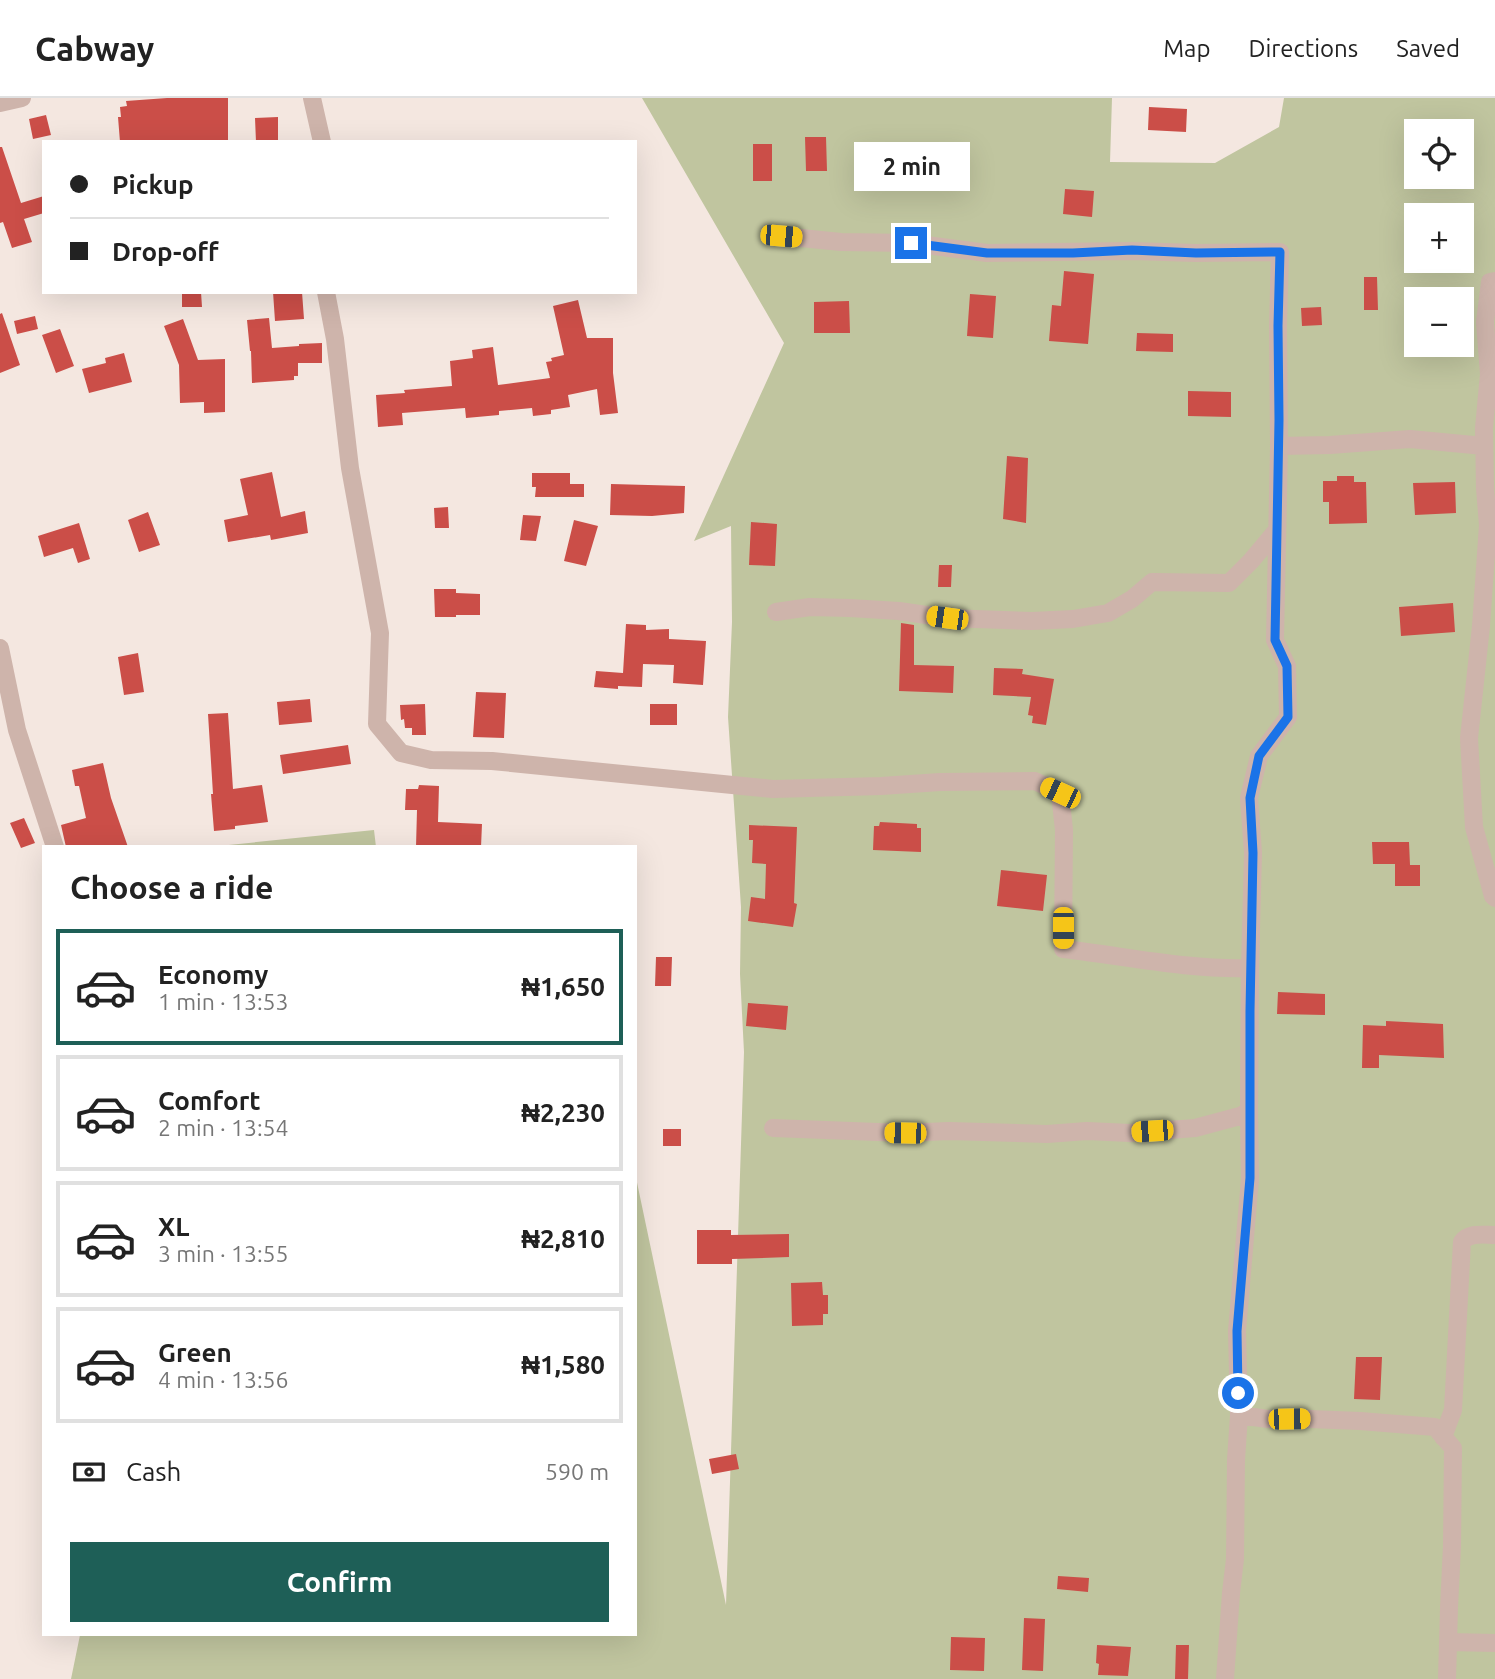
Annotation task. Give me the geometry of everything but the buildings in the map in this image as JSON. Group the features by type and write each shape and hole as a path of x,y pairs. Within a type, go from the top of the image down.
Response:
{"street":[{"path":"0,103 22,98"},
{"path":"312,98 322,140"},
{"path":"781,236 841,242 911,243 987,253 1132,250 1196,253 1280,252 1275,640 1287,666 1288,717 1259,756 1250,798 1253,853 1250,1178 1237,1331 1239,1415 1235,1559 1225,1679"},
{"path":"1495,281 1490,282 1485,322 1489,374 1484,428 1488,525 1481,626 1468,738 1474,827 1495,898"},
{"path":"326,294 335,339 350,468 380,633 377,724 401,753 431,760 492,761 773,789 1035,781 1060,793 1064,830 1063,949 1169,963 1230,969 1250,968"},
{"path":"1279,446 1410,439 1484,446"},
{"path":"776,612 810,607 899,611 947,618 1032,621 1073,619 1108,613 1132,599 1152,582 1228,583 1277,530"},
{"path":"0,648 17,730 54,845"},
{"path":"774,1128 891,1133 1130,1133 1195,1128 1249,1111"},
{"path":"1443,1437 1453,1410 1462,1242 1464,1238 1473,1235 1495,1236"},
{"path":"1239,1415 1268,1419 1360,1420 1424,1425 1435,1427 1453,1448 1447,1679"},
{"path":"1448,1642 1495,1643"}],"green space":[{"path":"642,98 1112,98 1110,162 1215,163 1279,127 1284,98 1495,98 1495,1679 71,1679 80,1636 637,1636 637,1182 726,1605 744,1052 740,974 741,907 728,717 732,622 731,526 694,541 784,343"},
{"path":"374,830 376,845 228,845"}],"route":[{"path":"911,243 987,253 1132,250 1196,253 1280,252 1275,640 1287,666 1288,717 1259,756 1250,798 1253,853 1250,1178 1237,1331 1238,1393"}]}
